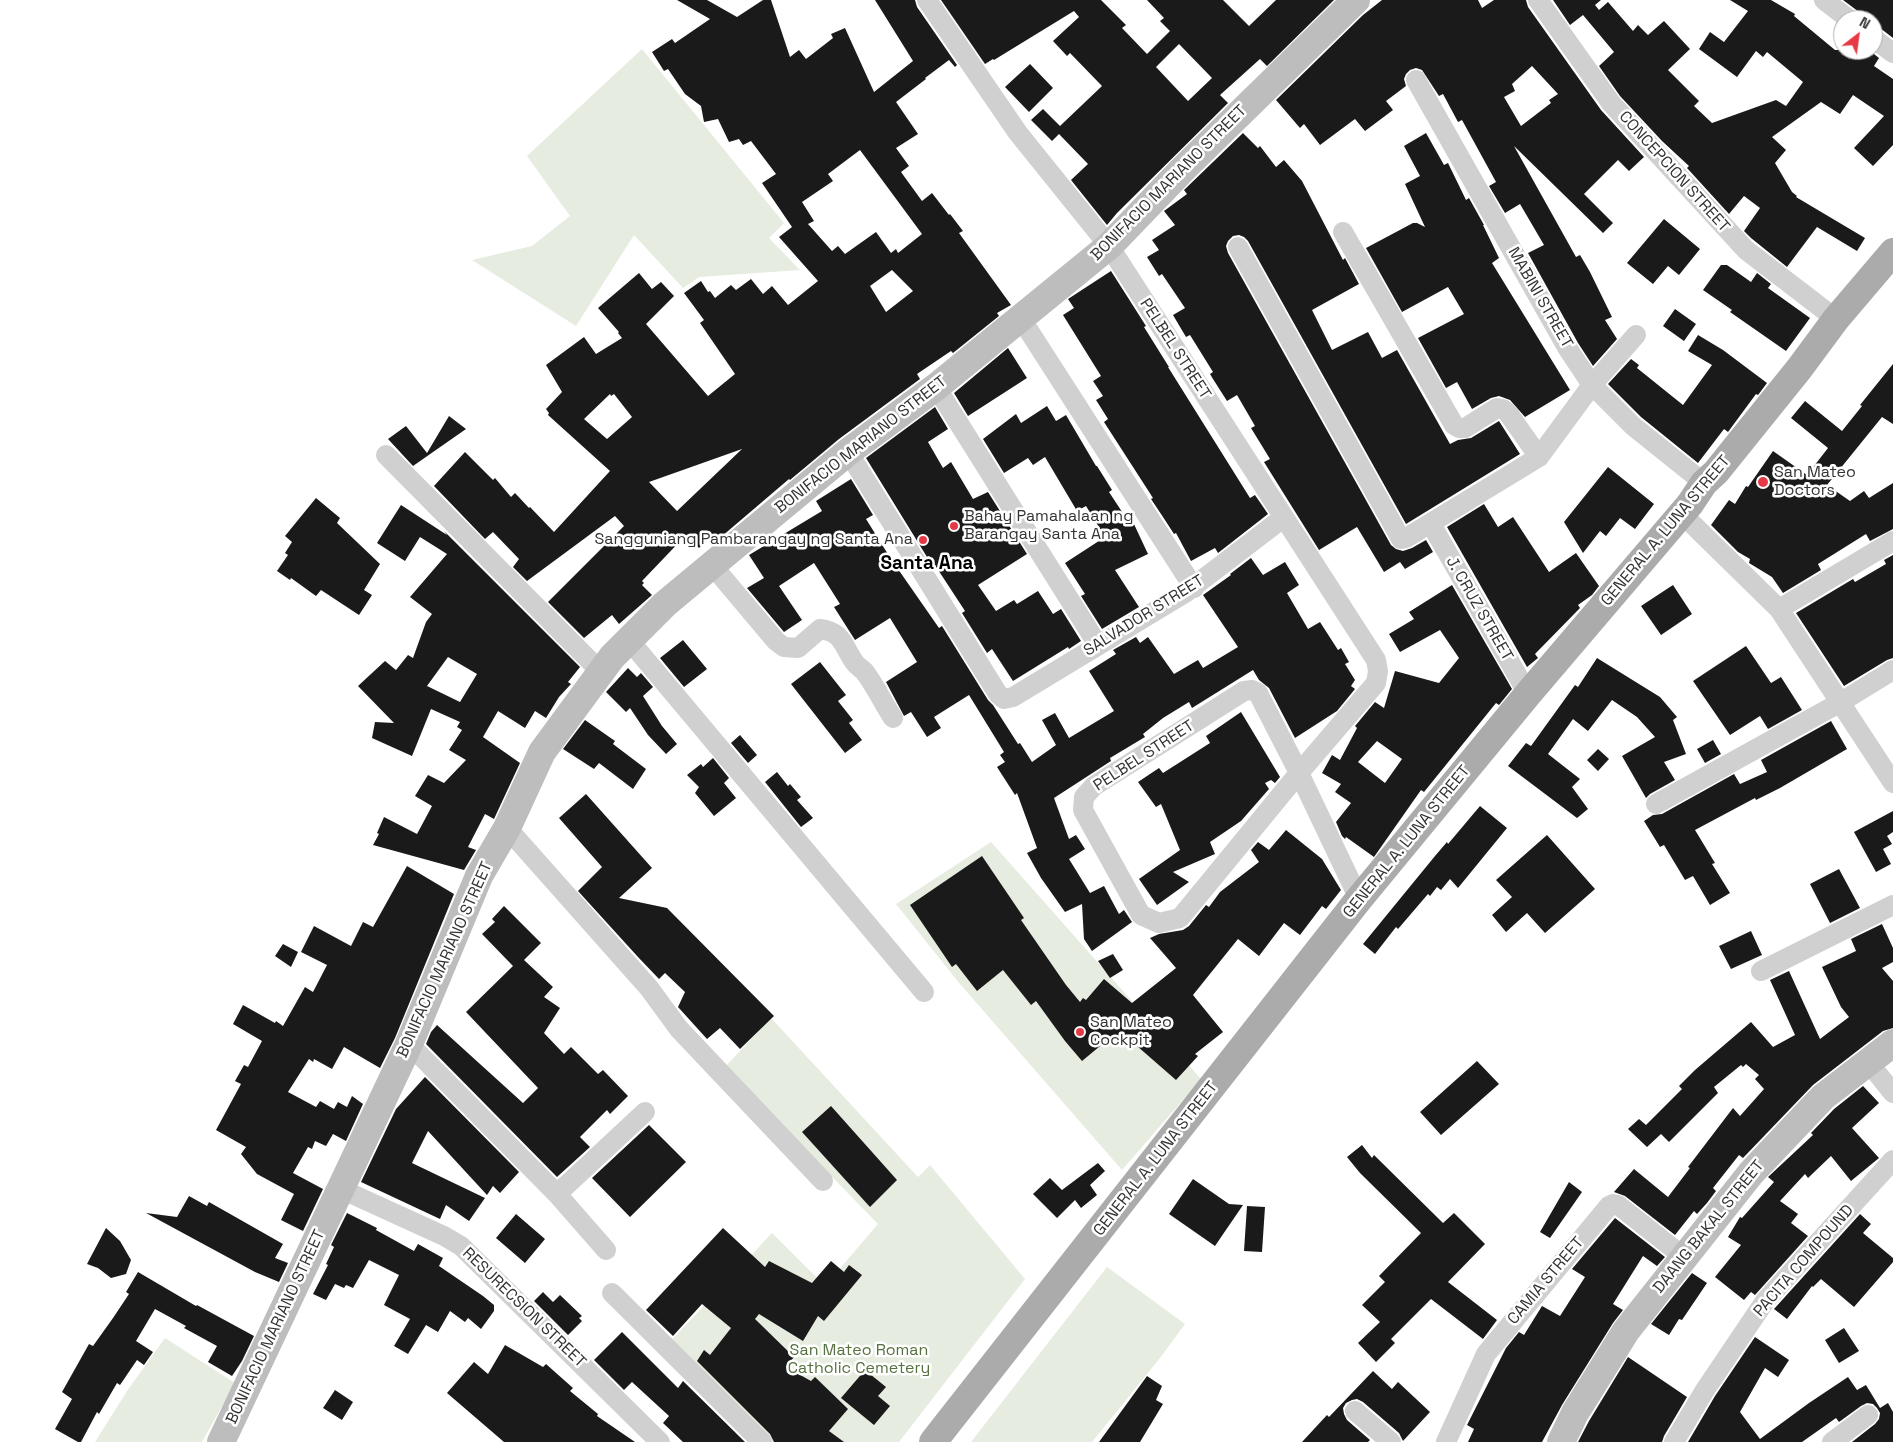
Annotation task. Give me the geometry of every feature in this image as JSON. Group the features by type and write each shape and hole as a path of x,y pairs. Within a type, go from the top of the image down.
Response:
{"main road":[{"name":"GENERAL A. LUNA STREET","path":"933,1442 1359,899 1704,483 1716,472 1799,369 1836,319 1893,252"}],"street":[{"name":"PELBEL STREET","path":"927,0 1018,133 1110,246 1376,660 1378,671 1376,684 1299,773 1180,918 1159,923 1141,915 1083,810 1084,797 1094,786 1244,691 1252,690 1258,693 1299,773 1359,899"},
{"name":"BONIFACIO MARIANO STREET","path":"222,1442 409,1044 479,876 507,828 542,752 612,657 665,604 848,452 936,387 1020,317 1110,246 1183,169 1356,0"},
{"name":"CONCEPCION STREET","path":"1538,0 1612,103 1746,250 1836,319"},
{"path":"1824,0 1837,10"},
{"name":"MABINI STREET","path":"1416,80 1568,349 1592,385 1633,426 1704,483"},
{"path":"1344,232 1454,425 1458,428 1465,428 1498,408 1503,409 1508,413 1538,456"},
{"path":"1238,248 1401,539 1431,524 1538,456 1592,385 1636,335"},
{"path":"1020,317 1194,588"},
{"path":"936,387 1098,645"},
{"name":"SALVADOR STREET","path":"848,452 998,694 1004,699 1013,697 1194,588 1283,518"},
{"path":"386,455 601,672"},
{"path":"1681,513 1779,609 1893,783"},
{"name":"J. CRUZ STREET","path":"1431,524 1528,694"},
{"path":"1779,609 1893,541"},
{"path":"712,565 776,641 784,647 798,648 820,629 829,630 836,634 846,646 855,663 864,671 893,718"},
{"path":"629,640 924,992"},
{"path":"1656,804 1841,702 1893,670"},
{"path":"507,828 649,988 679,1029 823,1181"},
{"path":"1761,971 1893,905"},
{"name":"DAANG BAKAL STREET","path":"1561,1442 1575,1413 1626,1331 1751,1173 1823,1097 1893,1043"},
{"path":"409,1044 557,1194 606,1250"},
{"path":"1868,1062 1893,1093"},
{"path":"557,1194 645,1112"},
{"name":"PACITA COMPOUND","path":"1674,1442 1705,1390 1765,1301 1893,1160"},
{"name":"RESURECSION STREET","path":"341,1189 444,1236 461,1246 660,1442"},
{"name":"CAMIA STREET","path":"1446,1442 1486,1354 1609,1206 1613,1204 1618,1206 1684,1257"},
{"path":"612,1294 762,1442"},
{"path":"1355,1411 1391,1442"},
{"path":"1835,1441 1868,1416"}],"green space":[{"path":"642,49 784,223 769,238 800,270 699,277 683,288 634,235 576,326 472,260 532,246 570,216 527,156"},
{"name":"San Mateo Cockpit","path":"991,842 1201,1079 1122,1170 960,984 896,904"},
{"name":"San Mateo Roman Catholic Cemetery","path":"771,1018 918,1177 930,1165 1025,1279 899,1442 772,1442 666,1346 772,1233 825,1286 878,1224 725,1067"},
{"path":"1107,1267 1185,1324 1160,1358 1092,1442 971,1442"},
{"path":"165,1338 235,1383 202,1442 95,1442 127,1391"}],"building":[{"path":"677,0 707,0 737,17 763,0 771,0 790,57 799,50 806,59 833,38 831,34 845,28 874,92 913,61 875,0 915,0 917,7 957,65 955,67 949,60 896,102 918,134 896,148 909,166 901,172 922,201 932,193 950,214 963,231 959,233 1011,305 997,313 999,316 953,353 951,351 917,374 920,379 839,439 714,543 709,537 699,548 686,535 642,581 644,583 642,585 652,595 619,624 612,615 584,638 548,602 624,526 615,516 527,581 513,567 519,559 493,532 485,539 434,486 465,452 493,480 495,478 511,497 515,493 554,532 610,471 548,415 549,413 546,409 562,392 546,365 584,337 596,354 622,338 598,308 639,273 652,289 661,282 674,296 646,324 708,396 735,374 700,323 704,320 684,293 701,281 708,292 710,291 715,298 731,285 736,290 751,279 763,294 772,286 788,305 818,281 779,237 792,227 762,183 776,174 751,141 743,145 739,139 729,142 718,119 704,122 701,106 685,94 668,69 664,71 652,52 672,39 675,43 710,19","holes":["860,150 922,234 898,253 896,249 891,253 876,232 845,254 838,246 832,251 808,224 814,221 802,202 833,181 828,174","892,270 913,291 886,312 870,286","610,394 611,396 614,394 632,417 607,439 584,419","742,449 677,511 649,482"]},
{"path":"941,0 1101,0 1126,25 1122,28 1147,54 1170,31 1160,21 1164,18 1147,0 1223,0 1249,26 1276,0 1334,0 1267,66 1260,59 1220,95 1228,103 1107,225 1071,180 1088,164 1059,134 1052,141 1031,120 1043,109 1060,126 1102,86 1070,53 1067,56 1053,41 1079,17 1074,11 985,64","holes":["1179,44 1212,78 1188,101 1156,67"]},
{"path":"1382,0 1478,0 1482,8 1494,0 1526,0 1528,7 1601,110 1644,157 1629,171 1618,160 1584,194 1613,223 1603,233 1514,146 1576,257 1580,255 1590,272 1612,317 1605,320 1617,339 1593,366 1578,343 1528,253 1544,245 1520,204 1505,213 1489,186 1496,182 1462,120 1458,122 1443,94 1439,96 1422,70 1416,68 1406,74 1404,79 1406,86 1386,101 1393,110 1365,131 1355,119 1320,145 1304,124 1300,128 1276,100 1363,15","holes":["1532,66 1558,94 1549,100 1551,103 1521,126 1504,97 1515,91 1512,84"]},
{"path":"1553,0 1601,0 1595,5 1599,10 1608,2 1633,31 1638,25 1648,35 1664,21 1690,49 1668,70 1699,101 1694,106 1712,123 1776,100 1786,106 1803,82 1767,52 1763,57 1756,51 1737,77 1699,49 1710,32 1724,42 1748,11 1730,0 1771,0 1795,14 1794,16 1833,48 1833,60 1878,60 1874,66 1893,79 1893,145 1873,166 1854,148 1884,116 1853,95 1840,114 1821,102 1772,137 1786,150 1775,163 1792,192 1796,197 1865,238 1857,251 1817,227 1787,267 1744,231 1760,208 1744,196 1729,214 1687,168 1689,166 1662,141 1620,96 1599,66 1614,52 1583,15 1570,25"},
{"path":"1843,0 1893,0 1893,38 1883,30 1883,10 1856,10"},
{"path":"1030,64 1053,88 1029,112 1005,87"},
{"path":"1243,133 1258,148 1260,146 1276,167 1284,160 1302,181 1343,260 1345,258 1359,284 1312,310 1332,350 1368,332 1382,358 1397,350 1450,444 1458,440 1471,438 1499,421 1520,454 1406,524 1248,241 1239,235 1233,236 1228,241 1226,246 1228,253 1391,545 1403,551 1426,540 1433,552 1405,569 1400,562 1384,572 1357,527 1319,550 1264,462 1270,459 1251,428 1255,426 1237,395 1227,401 1210,374 1213,372 1190,335 1186,337 1173,315 1185,308 1162,274 1159,276 1147,257 1159,250 1152,240 1175,225 1164,211 1187,194 1184,190"},
{"path":"1426,133 1444,165 1448,163 1466,200 1469,198 1484,225 1499,258 1492,263 1570,390 1525,417 1510,400 1499,396 1491,398 1472,409 1457,382 1446,388 1418,338 1464,314 1448,287 1402,312 1366,248 1413,223 1425,227 1405,184 1420,176 1404,146"},
{"path":"1664,219 1700,249 1679,275 1668,266 1653,284 1627,263"},
{"path":"1721,265 1727,265 1751,282 1757,273 1771,284 1768,288 1810,318 1786,351 1730,312 1732,310 1703,290"},
{"path":"1111,271 1146,326 1144,327 1168,367 1250,498 1255,495 1268,514 1218,553 1215,548 1191,561 1176,533 1174,534 1151,499 1153,498 1104,422 1108,419 1096,400 1103,396 1093,381 1101,376 1063,315 1074,308 1068,299"},
{"path":"1675,309 1696,324 1684,341 1663,326"},
{"path":"1698,335 1723,350 1767,383 1758,395 1756,394 1728,432 1724,429 1698,463 1641,417 1608,384 1631,359 1639,365 1637,368 1683,405 1712,365 1688,351"},
{"path":"1008,348 1027,378 968,416 954,393"},
{"path":"1893,364 1893,424 1882,417 1827,485 1850,501 1864,491 1869,498 1893,483 1893,529 1870,541 1866,534 1818,564 1821,570 1783,593 1772,577 1749,563 1750,559 1738,552 1711,525 1729,500 1735,504 1746,486 1748,487 1773,451 1807,475 1828,448 1791,418 1805,401 1842,431"},
{"path":"1047,406 1056,421 1066,415 1112,490 1109,492 1130,524 1133,522 1148,554 1115,570 1139,607 1102,629 1081,596 1085,594 1065,563 1105,537 1086,506 1077,511 1045,457 1033,465 1028,458 1004,473 983,439 1016,414 1021,423"},
{"path":"935,407 948,429 928,442 943,468 951,462 973,499 988,492 1027,554 978,585 996,611 1014,600 1017,604 1038,591 1053,614 1061,609 1081,641 1013,681 992,649 987,653 962,613 965,611 929,556 927,557 866,458"},
{"path":"449,416 466,429 413,466 388,439 406,426 427,453"},
{"path":"1608,467 1654,504 1635,529 1620,518 1606,536 1600,531 1583,553 1564,522"},
{"path":"851,479 873,515 866,519 891,559 939,628 942,626 988,700 1032,762 1056,745 1042,720 1055,713 1069,738 1114,711 1089,671 1116,654 1113,650 1136,637 1140,643 1148,637 1174,674 1198,660 1203,668 1238,647 1203,595 1251,558 1263,575 1285,562 1299,585 1287,593 1308,629 1320,622 1338,650 1341,648 1349,662 1345,664 1355,680 1351,686 1355,689 1337,711 1295,738 1269,688 1259,680 1253,670 1192,708 1189,702 1163,718 1143,734 1145,737 1110,758 1111,761 1054,798 1069,839 1076,835 1085,849 1069,859 1090,893 1104,886 1119,914 1124,910 1132,922 1092,951 1084,939 1082,904 1065,912 1041,878 1027,853 1037,848 1017,793 1015,795 997,767 1005,762 1000,755 1004,752 969,695 934,717 941,728 927,737 911,712 904,716 886,682 917,662 890,618 855,640 834,607 840,604 814,563 779,586 802,620 784,632 747,588 764,578 749,555 822,511 816,501"},
{"path":"316,498 340,518 337,523 380,564 364,590 372,595 359,615 321,590 316,596 291,578 290,580 277,571 288,555 285,553 292,542 285,536"},
{"path":"1484,504 1498,527 1513,517 1549,572 1576,553 1599,586 1592,595 1578,605 1580,608 1535,654 1538,658 1527,667 1447,527"},
{"path":"401,505 447,535 444,531 580,667 568,682 571,684 559,697 546,718 535,711 525,728 498,711 483,737 520,763 494,819 485,814 468,847 476,850 464,870 373,845 379,834 377,833 384,817 417,834 432,806 415,796 428,775 444,783 466,760 449,750 462,730 457,727 460,722 431,709 412,756 372,738 375,722 394,723 358,686 385,661 396,670 408,655 413,658 426,622 432,614 410,597 447,554 420,537 405,561 377,543","holes":["448,657 477,674 460,702 427,686"]},
{"path":"1893,555 1893,658 1844,686 1796,613 1853,579 1855,582 1886,564 1884,560"},
{"path":"1452,585 1512,689 1499,705 1496,703 1424,792 1421,790 1374,857 1342,836 1336,822 1351,803 1335,792 1341,784 1322,773 1332,755 1340,760 1357,728 1355,726 1375,702 1384,708 1395,671 1439,683 1459,658 1440,630 1400,652 1389,634 1414,619 1409,612","holes":["1377,741 1402,759 1385,783 1358,762"]},
{"path":"1673,585 1692,614 1661,635 1641,606"},
{"path":"683,640 707,669 684,687 660,658"},
{"path":"1746,646 1771,683 1781,677 1802,710 1768,729 1760,716 1730,735 1693,681"},
{"path":"1597,658 1660,697 1677,717 1673,720 1686,754 1664,762 1675,780 1646,798 1622,756 1655,737 1637,717 1612,700 1588,731 1573,719 1548,754 1580,779 1572,787 1588,809 1577,818 1508,766 1526,743 1531,746 1575,685 1578,687"},
{"path":"820,662 846,695 838,701 853,720 849,723 862,740 845,753 791,684"},
{"path":"628,668 637,677 641,673 653,687 643,696 662,726 677,744 666,754 648,735 630,708 626,712 606,692"},
{"path":"1241,712 1280,777 1275,783 1271,780 1265,783 1269,789 1241,821 1210,842 1215,854 1173,872 1189,882 1157,905 1139,879 1180,850 1161,804 1156,807 1138,782 1159,768 1163,773 1210,743 1206,736"},
{"path":"585,720 615,741 613,744 646,769 633,789 599,763 594,769 563,749"},
{"path":"1831,721 1847,749 1780,788 1756,800 1755,798 1695,830 1715,863 1712,864 1730,893 1710,905 1693,876 1685,880 1664,845 1660,847 1644,821 1653,815 1662,814 1734,774 1740,784 1767,772 1761,760"},
{"path":"740,735 757,755 748,763 731,743"},
{"path":"1713,740 1721,754 1705,763 1697,749"},
{"path":"1598,749 1609,759 1598,771 1587,760"},
{"path":"713,758 729,778 724,783 736,798 714,816 695,793 699,787 687,775 701,764 703,767"},
{"path":"777,772 788,786 790,784 801,797 797,800 813,818 801,827 765,782"},
{"path":"586,794 652,868 619,898 667,908 774,1016 740,1049 720,1028 707,1039 678,1007 685,992 665,973 659,979 578,891 602,867 559,818"},
{"path":"1480,806 1507,828 1458,888 1450,879 1441,890 1437,887 1430,896 1428,894 1398,929 1396,927 1375,954 1363,944 1435,856 1447,842 1448,844"},
{"path":"1893,811 1893,832 1887,836 1892,844 1883,849 1891,864 1876,872 1854,832"},
{"path":"1286,830 1322,859 1341,890 1326,909 1322,906 1300,935 1284,923 1259,956 1238,939 1193,995 1223,1032 1195,1054 1198,1056 1176,1080 1129,1039 1122,1047 1111,1037 1082,1061 1036,1001 1031,1005 1003,970 977,991 956,964 952,967 910,905 982,856 1024,918 1021,920 1080,1002 1083,998 1086,1000 1104,979 1132,1003 1176,968 1150,938 1159,934 1183,930 1189,926 1206,905 1209,907 1220,892 1259,862 1251,850 1258,842 1269,850"},
{"path":"1547,835 1595,889 1545,933 1527,913 1506,932 1492,915 1512,897 1496,880"},
{"path":"407,866 454,894 395,1038 380,1068 344,1047 332,1069 314,1059 313,1062 309,1059 288,1092 316,1107 320,1101 334,1109 338,1102 347,1107 352,1096 363,1104 346,1141 333,1134 326,1146 315,1141 312,1149 308,1147 293,1173 323,1189 303,1231 281,1220 294,1194 257,1174 241,1154 246,1147 216,1130 241,1084 235,1081 244,1065 248,1067 262,1041 233,1024 243,1005 283,1026 305,987 313,992 327,965 301,952 314,926 351,946 363,922 373,927"},
{"path":"1839,869 1860,908 1830,923 1810,884"},
{"path":"504,906 541,943 524,960 553,987 544,997 560,1008 544,1033 564,1054 571,1047 598,1074 603,1070 628,1096 610,1114 607,1110 580,1137 590,1147 557,1177 426,1044 431,1032 437,1025 523,1103 538,1088 466,1012 513,966 482,934 495,922 492,919"},
{"path":"1882,924 1893,948 1893,962 1882,968 1893,981 1893,1028 1883,1031 1813,1085 1743,1158 1739,1155 1713,1188 1716,1191 1707,1203 1697,1214 1694,1211 1675,1235 1625,1196 1614,1192 1634,1169 1668,1197 1690,1168 1688,1167 1733,1108 1740,1116 1764,1089 1755,1079 1759,1075 1746,1064 1743,1067 1741,1065 1714,1087 1718,1093 1669,1142 1661,1134 1647,1147 1628,1129 1639,1119 1646,1125 1682,1089 1679,1086 1695,1070 1751,1022 1773,1047 1795,1035 1770,980 1789,971 1820,1039 1849,1017 1841,1007 1822,967 1856,951 1851,939"},
{"path":"1751,931 1762,955 1731,969 1719,946"},
{"path":"283,944 298,952 291,967 275,956"},
{"path":"1113,954 1123,970 1110,978 1098,961"},
{"path":"1477,1061 1499,1084 1441,1135 1420,1112"},
{"path":"425,1077 519,1172 500,1193 493,1186 487,1195 428,1131 412,1163 485,1198 469,1221 446,1205 440,1219 361,1182 396,1109"},
{"path":"1863,1086 1879,1103 1852,1128 1879,1158 1851,1181 1831,1156 1808,1178 1805,1174 1780,1201 1798,1214 1791,1223 1808,1236 1755,1295 1751,1292 1744,1300 1715,1277 1741,1245 1728,1237 1740,1217 1742,1218 1774,1182 1768,1177 1813,1135 1811,1133 1834,1109"},
{"path":"831,1106 897,1180 870,1207 802,1132"},
{"path":"649,1125 686,1162 630,1217 592,1178"},
{"path":"1362,1145 1372,1158 1374,1155 1443,1223 1454,1213 1485,1244 1448,1282 1497,1320 1483,1339 1431,1299 1391,1339 1395,1343 1376,1362 1358,1343 1380,1322 1362,1305 1385,1282 1379,1276 1421,1233 1360,1173 1347,1157"},
{"path":"1098,1163 1105,1171 1090,1185 1097,1195 1081,1208 1075,1200 1057,1218 1033,1194 1050,1178 1062,1190"},
{"path":"1193,1179 1229,1204 1243,1205 1215,1246 1169,1214"},
{"path":"1569,1182 1582,1192 1550,1238 1540,1232"},
{"path":"189,1196 207,1206 209,1202 283,1244 275,1258 288,1263 279,1282 255,1272 146,1213 177,1217"},
{"path":"1247,1206 1265,1207 1262,1252 1244,1251"},
{"path":"347,1213 377,1228 376,1230 414,1251 418,1244 443,1258 439,1266 494,1305 494,1311 481,1329 468,1318 465,1322 450,1311 438,1332 426,1325 408,1354 394,1346 410,1319 384,1305 399,1275 369,1260 353,1288 346,1285 344,1288 335,1284 326,1300 313,1294 328,1265 326,1264 334,1247 331,1245"},
{"path":"516,1214 545,1239 525,1263 496,1238"},
{"path":"1860,1214 1871,1224 1863,1233 1893,1258 1893,1262 1854,1307 1821,1279 1812,1286 1787,1319 1774,1309"},
{"path":"1615,1218 1665,1257 1657,1266 1643,1256 1613,1304 1623,1310 1562,1405 1542,1442 1468,1442 1474,1429 1467,1425 1506,1348 1519,1332 1524,1335 1542,1306 1560,1316 1585,1277 1572,1269"},
{"path":"106,1228 120,1241 131,1260 126,1274 111,1278 98,1268 87,1264"},
{"path":"723,1228 765,1267 769,1261 812,1283 831,1261 844,1272 849,1265 862,1275 824,1321 818,1316 803,1341 759,1314 755,1319 794,1357 786,1367 811,1381 815,1377 848,1409 829,1431 844,1442 774,1442 770,1434 697,1361 704,1350 710,1355 731,1328 702,1304 673,1336 646,1310"},
{"path":"138,1272 196,1306 254,1336 242,1361 232,1376 208,1362 217,1346 155,1309 136,1341 153,1352 144,1365 137,1360 120,1385 117,1383 99,1414 97,1412 81,1442 78,1442 55,1429 72,1399 62,1392 89,1344 93,1346 129,1294 126,1292"},
{"path":"1692,1273 1707,1283 1682,1320 1679,1319 1669,1335 1651,1324"},
{"path":"543,1292 553,1302 560,1295 582,1316 579,1318 582,1321 568,1335 534,1301"},
{"path":"1844,1328 1859,1351 1839,1363 1825,1340"},
{"path":"622,1332 678,1388 683,1381 745,1442 683,1442 663,1423 669,1416 632,1382 624,1390 594,1360"},
{"path":"1755,1337 1789,1360 1778,1377 1765,1368 1740,1412 1760,1439 1848,1377 1857,1390 1866,1385 1880,1408 1888,1403 1893,1412 1893,1442 1852,1442 1879,1419 1880,1413 1877,1408 1873,1404 1867,1403 1839,1422 1836,1418 1802,1442 1688,1442 1715,1396"},
{"path":"505,1345 543,1367 546,1364 573,1388 570,1391 598,1414 597,1416 635,1442 504,1442 447,1393 474,1362 488,1374"},
{"path":"1628,1357 1687,1397 1662,1442 1578,1442 1589,1421"},
{"path":"865,1370 886,1387 878,1396 890,1406 874,1425 841,1398"},
{"path":"1373,1371 1392,1389 1398,1382 1430,1412 1403,1441 1399,1433 1357,1399 1346,1403 1343,1408 1344,1414 1347,1420 1370,1440 1368,1442 1302,1442 1327,1415 1329,1417"},
{"path":"1147,1376 1162,1386 1156,1400 1163,1404 1140,1442 1099,1442"},
{"path":"335,1390 353,1402 342,1420 323,1408"}],"place":[{"name":"San Mateo Doctors","path":"1763,482"},
{"name":"Bahay Pamahalaan ng Barangay Santa Ana","path":"954,526"},
{"name":"Sangguniang Pambarangay ng Santa Ana","path":"923,540"},
{"name":"San Mateo Cockpit","path":"1080,1032"}],"district":[{"name":"Santa Ana","path":"927,564"}]}
